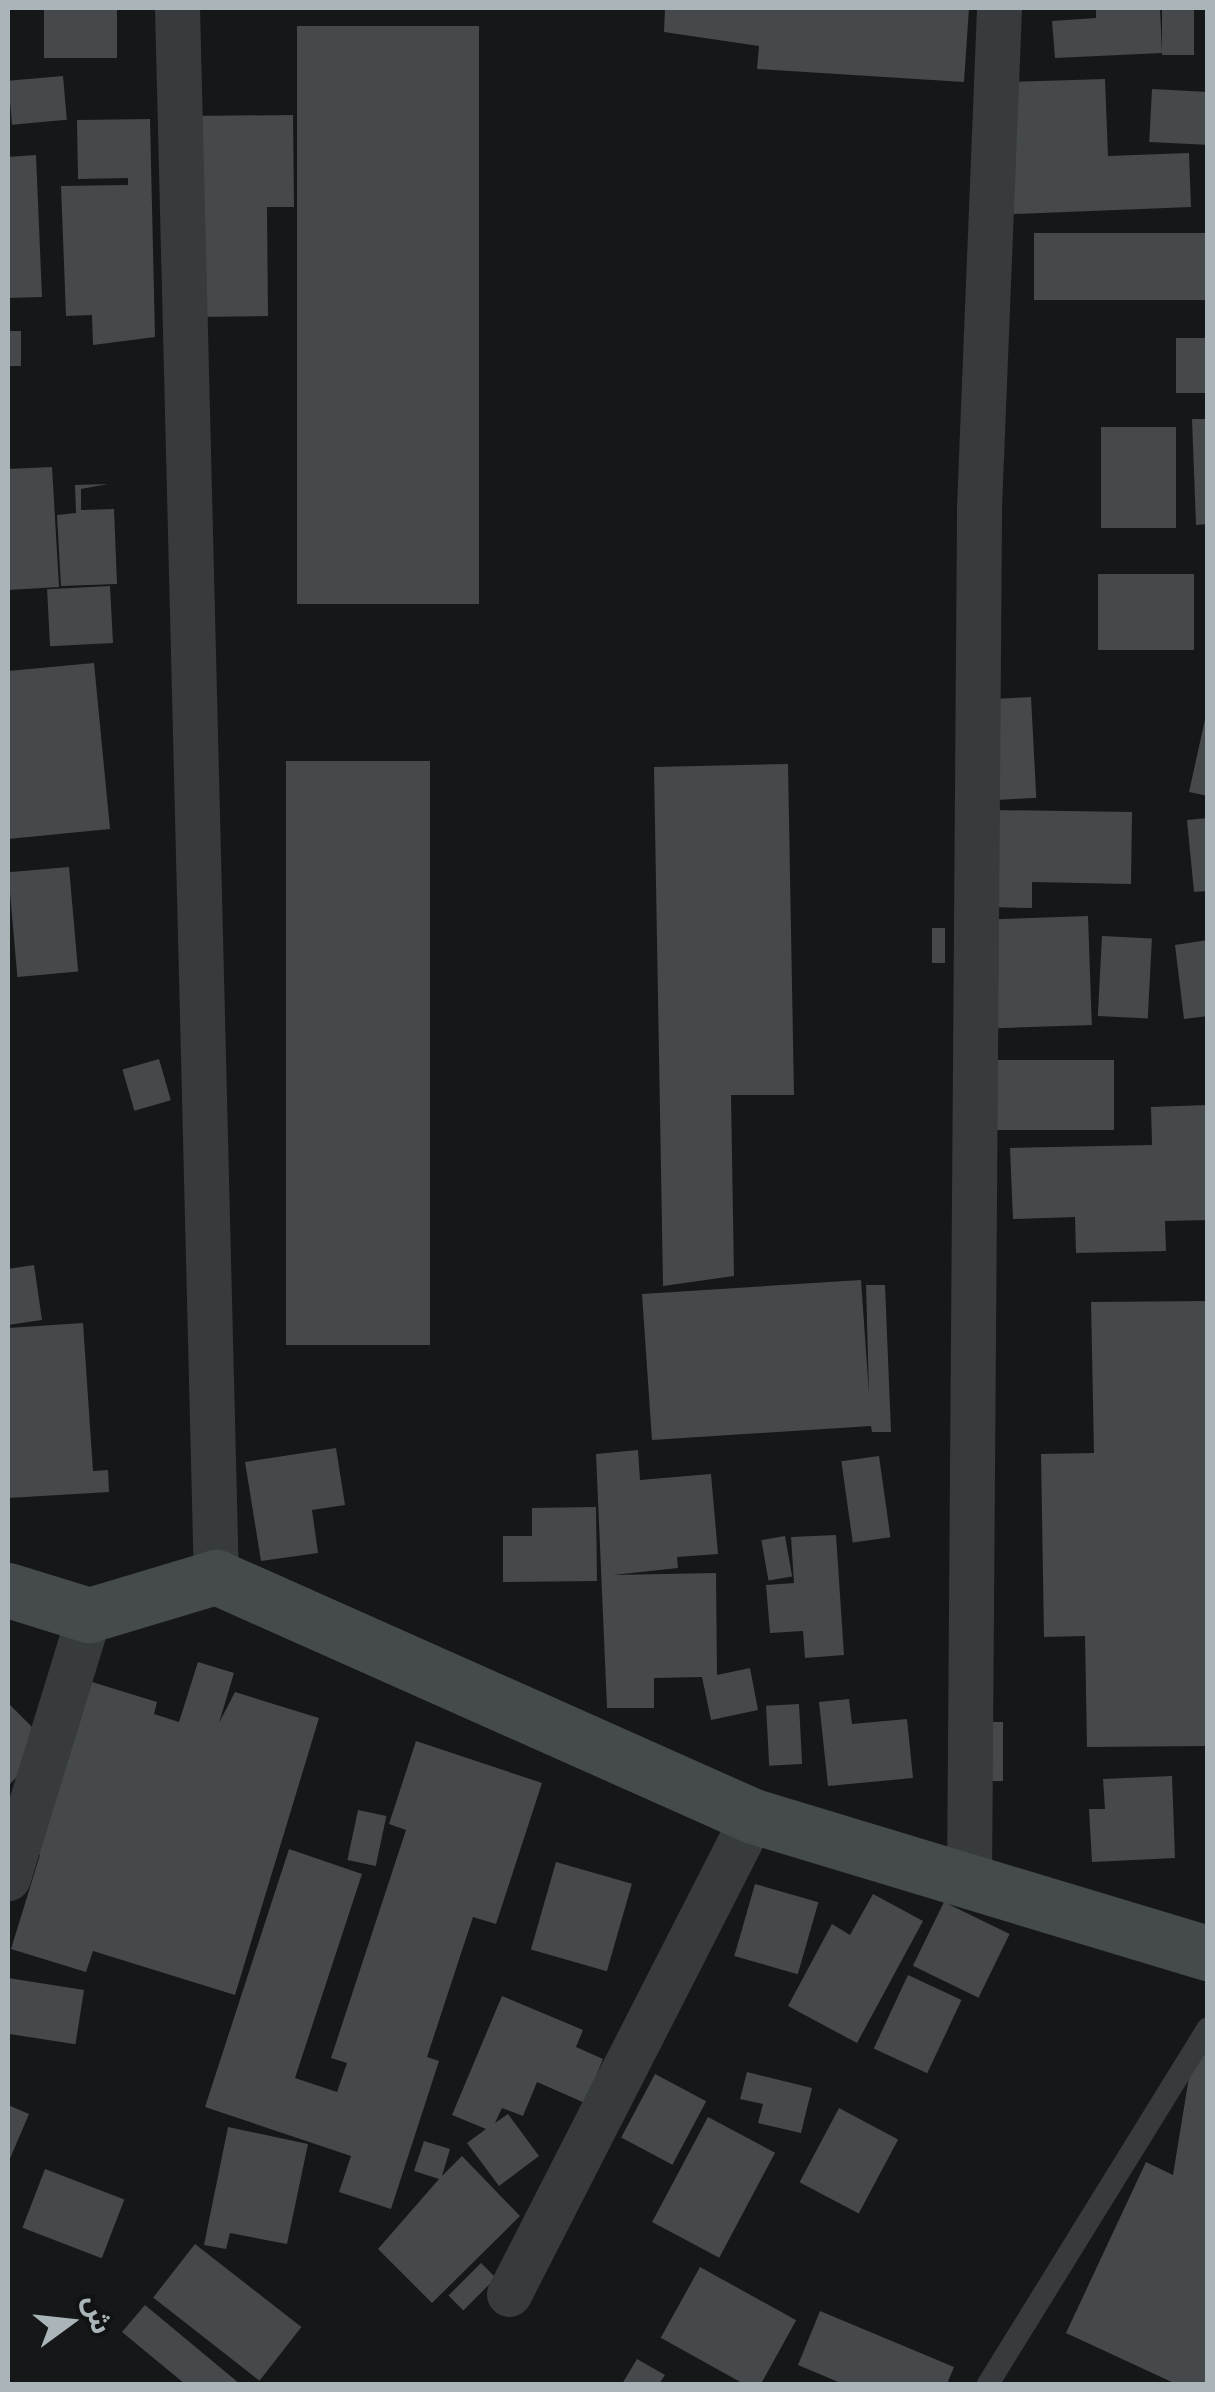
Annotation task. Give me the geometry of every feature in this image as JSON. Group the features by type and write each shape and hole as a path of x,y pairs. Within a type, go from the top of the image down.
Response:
{"main road":[{"path":"8,1590 89,1615 216,1577 753,1816 1208,1953"}],"street":[{"path":"177,8 216,1577"},
{"path":"970,1881 979,507 999,8"},
{"path":"8,1878 89,1615"},
{"path":"509,2294 753,1816"}],"lane":[{"path":"988,2384 1208,2028"}],"building":[{"path":"44,8 117,8 117,58 44,58"},
{"path":"665,8 969,8 964,82 757,69 759,46 664,32"},
{"path":"1096,8 1160,8 1162,53 1055,58 1052,21 1096,18"},
{"path":"1162,8 1194,8 1194,55 1162,55"},
{"path":"297,26 479,26 479,604 297,604"},
{"path":"63,76 67,120 12,125 8,81"},
{"path":"1105,79 1108,156 1189,153 1191,207 1014,214 1008,82"},
{"path":"1152,89 1208,92 1205,145 1149,142"},
{"path":"293,115 294,207 267,207 268,316 195,317 189,116"},
{"path":"150,119 155,337 93,345 92,315 66,316 61,186 128,185 128,178 78,179 77,120"},
{"path":"36,155 42,297 8,298 8,157"},
{"path":"1034,233 1208,233 1208,300 1034,300"},
{"path":"8,331 21,331 21,366 8,366"},
{"path":"1176,338 1208,338 1208,393 1176,393"},
{"path":"1192,419 1208,419 1208,524 1196,525"},
{"path":"1101,427 1176,427 1176,528 1101,528"},
{"path":"52,467 59,587 8,590 8,469"},
{"path":"108,484 81,489 81,510 114,509 117,584 61,586 57,515 76,513 75,485"},
{"path":"1098,574 1194,574 1194,650 1098,650"},
{"path":"110,586 113,643 50,646 47,589"},
{"path":"94,663 110,829 8,839 8,671"},
{"path":"1031,697 1036,798 997,800 992,699"},
{"path":"1208,715 1208,796 1189,792"},
{"path":"286,761 430,761 430,1345 286,1345"},
{"path":"788,764 794,1095 731,1095 734,1276 663,1286 654,767"},
{"path":"991,810 1132,812 1131,884 1032,882 1032,908 989,907"},
{"path":"1208,818 1208,891 1194,892 1187,820"},
{"path":"69,867 78,972 17,977 8,872"},
{"path":"1088,916 1092,1025 976,1029 972,920"},
{"path":"932,928 945,928 945,963 932,963"},
{"path":"1102,936 1152,939 1148,1019 1098,1016"},
{"path":"1208,940 1208,1016 1184,1019 1175,945"},
{"path":"159,1059 171,1100 134,1111 122,1069"},
{"path":"994,1060 1114,1060 1114,1130 994,1130"},
{"path":"1208,1105 1208,1220 1165,1221 1166,1251 1076,1253 1075,1217 1013,1219 1010,1148 1152,1145 1151,1107"},
{"path":"34,1265 42,1320 8,1325 8,1269"},
{"path":"861,1280 869,1394 866,1285 885,1285 891,1432 872,1432 871,1426 652,1440 642,1294"},
{"path":"1208,1301 1208,1746 1087,1747 1085,1636 1044,1637 1041,1454 1094,1453 1091,1302"},
{"path":"83,1323 93,1471 108,1470 109,1492 8,1498 8,1328"},
{"path":"336,1448 345,1505 312,1510 318,1553 261,1561 245,1462"},
{"path":"638,1450 640,1480 711,1474 718,1554 677,1557 678,1568 613,1575 716,1573 717,1675 750,1668 758,1710 711,1720 702,1677 654,1678 654,1708 607,1708 596,1454"},
{"path":"879,1456 890,1537 853,1542 841,1461"},
{"path":"596,1507 597,1581 503,1582 503,1536 532,1536 532,1508"},
{"path":"836,1535 844,1655 805,1658 803,1631 770,1633 766,1585 794,1583 791,1537"},
{"path":"785,1536 792,1576 768,1581 761,1540"},
{"path":"198,1662 234,1673 219,1723 235,1692 319,1718 235,1995 93,1951 86,1972 11,1949 40,1855 26,1851 79,1678 157,1702 154,1714 179,1722"},
{"path":"849,1699 852,1724 907,1719 913,1778 828,1786 819,1702"},
{"path":"8,1703 49,1744 8,1786"},
{"path":"799,1704 802,1764 769,1766 766,1706"},
{"path":"982,1722 1003,1722 1003,1781 982,1781"},
{"path":"416,1741 542,1783 496,1924 473,1917 427,2057 439,2061 391,2209 339,2192 351,2156 205,2107 289,1849 362,1874 295,2078 337,2092 347,2063 331,2058 406,1830 389,1824"},
{"path":"1172,1776 1175,1858 1092,1862 1089,1809 1105,1809 1103,1779"},
{"path":"358,1810 386,1816 376,1866 347,1860"},
{"path":"556,1862 632,1884 607,1971 531,1949"},
{"path":"755,1884 818,1902 798,1974 734,1956"},
{"path":"873,1894 923,1921 857,2043 788,2006 832,1924 850,1935"},
{"path":"944,1902 1010,1934 978,1998 913,1966"},
{"path":"908,1975 961,2000 927,2073 874,2048"},
{"path":"8,1978 84,1990 75,2044 8,2034"},
{"path":"502,1996 583,2030 576,2047 603,2059 585,2103 537,2082 523,2116 502,2108 495,2123 508,2114 539,2156 499,2186 467,2143 486,2129 452,2115"},
{"path":"1208,2037 1208,2377 1204,2384 1176,2384 1066,2333 1146,2162 1173,2175 1189,2077"},
{"path":"747,2072 812,2088 801,2133 758,2123 763,2104 740,2099"},
{"path":"655,2074 706,2101 672,2165 621,2138"},
{"path":"8,2105 29,2114 8,2163"},
{"path":"839,2108 898,2139 859,2214 800,2182"},
{"path":"708,2117 775,2153 719,2258 652,2222"},
{"path":"228,2127 308,2144 287,2244 230,2233 226,2249 204,2245"},
{"path":"424,2141 450,2149 442,2176 462,2156 520,2216 432,2303 378,2249 439,2179 414,2171"},
{"path":"45,2169 124,2199 102,2258 22,2228"},
{"path":"195,2244 301,2327 260,2381 153,2298"},
{"path":"481,2263 496,2278 463,2310 448,2296"},
{"path":"700,2267 796,2320 761,2384 744,2384 661,2338"},
{"path":"145,2305 240,2384 185,2384 122,2332"},
{"path":"820,2311 954,2367 947,2384 843,2384 798,2365"},
{"path":"637,2359 665,2375 659,2384 622,2384"}]}
